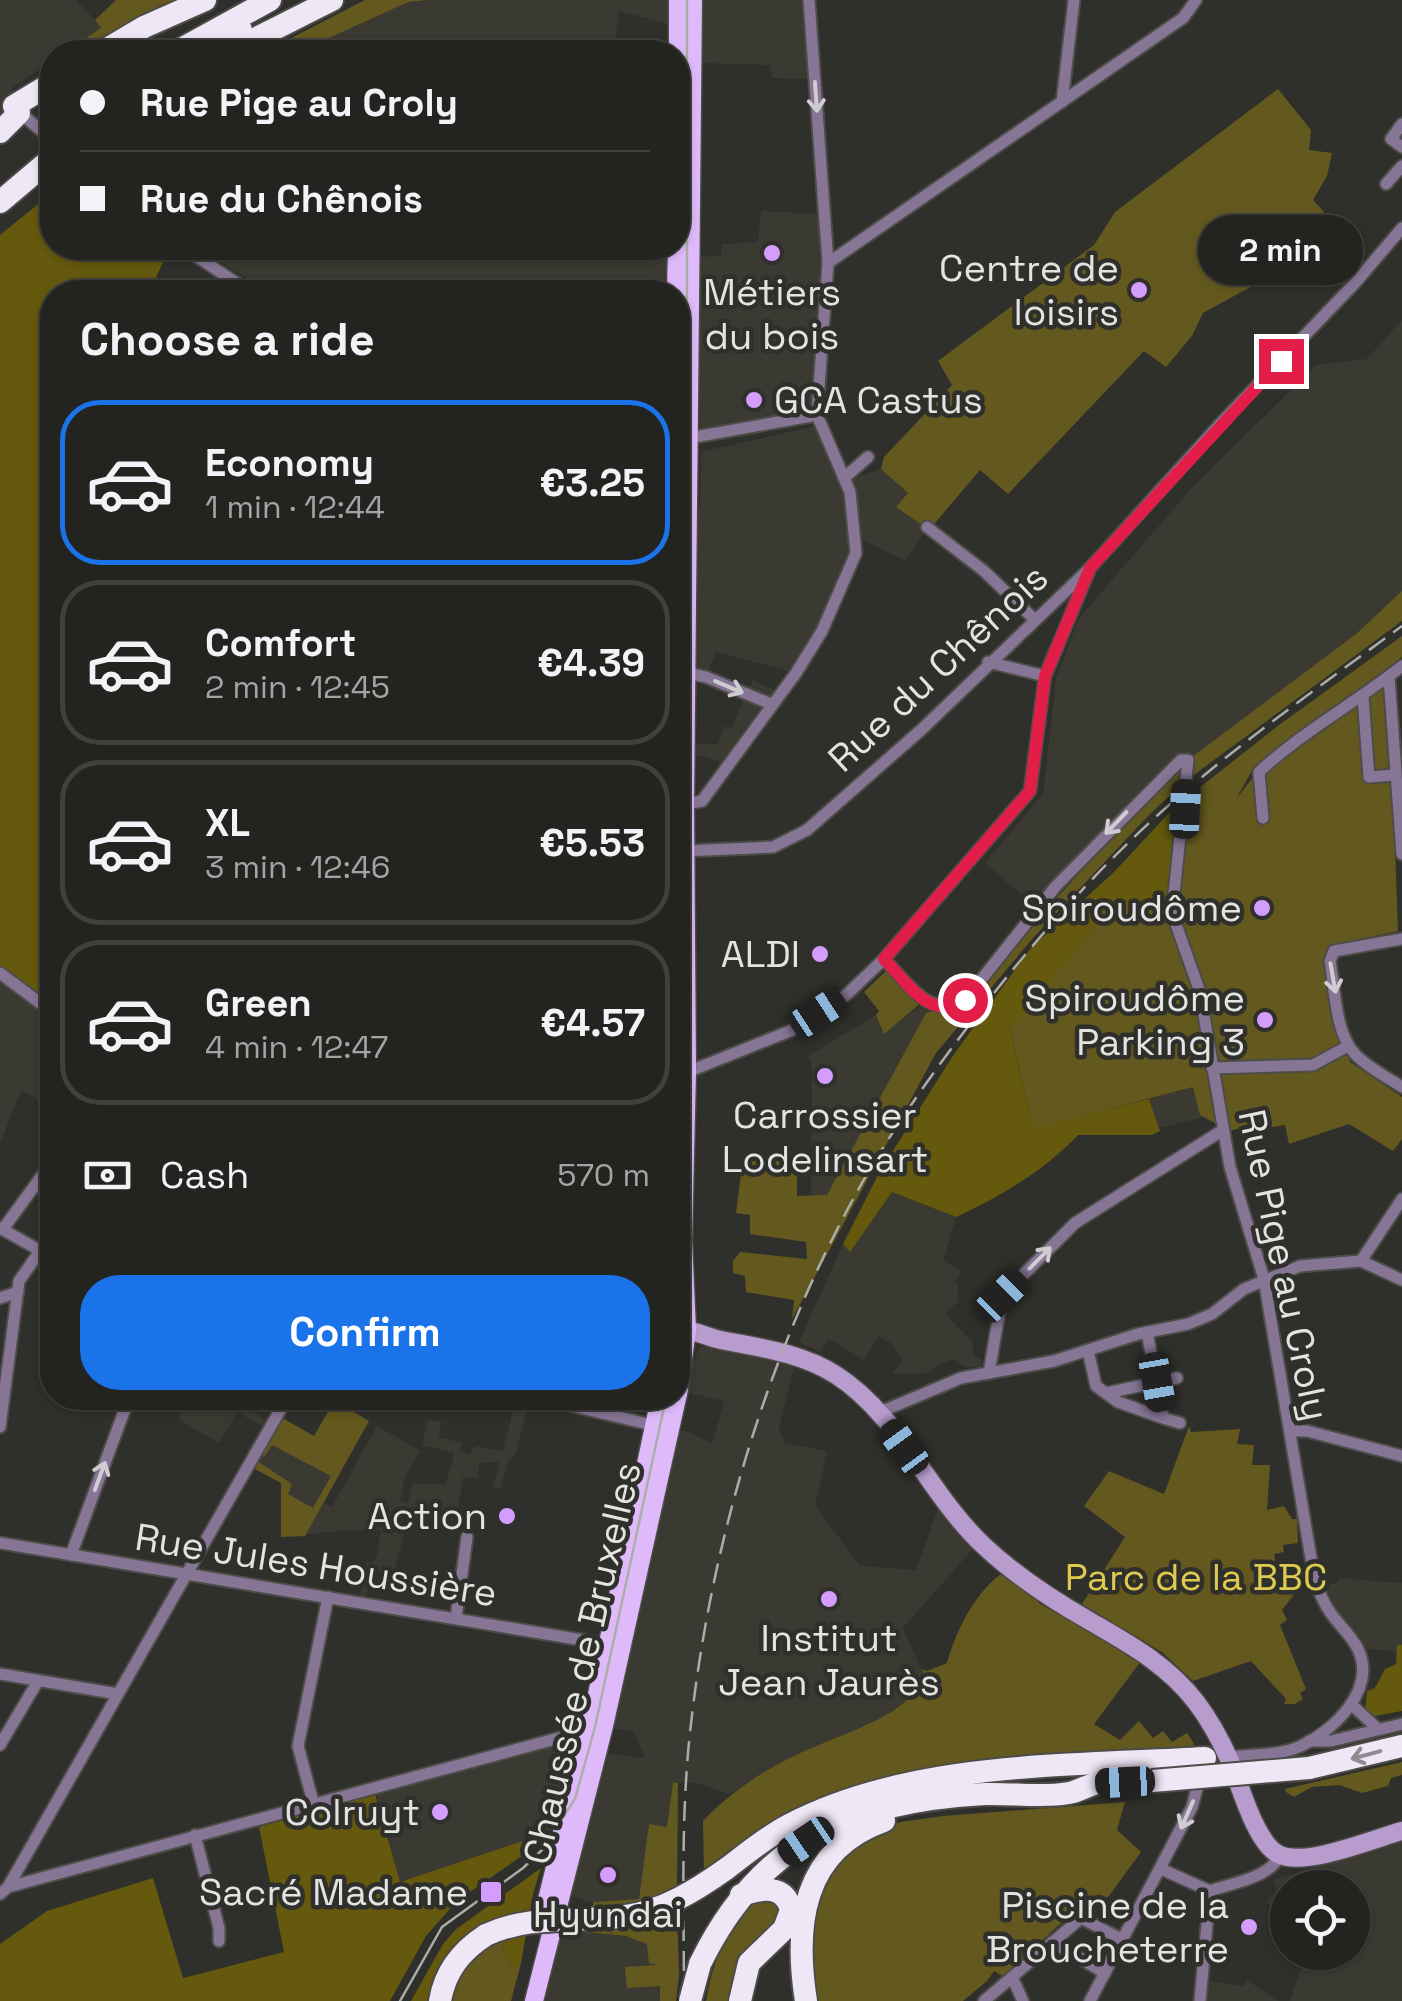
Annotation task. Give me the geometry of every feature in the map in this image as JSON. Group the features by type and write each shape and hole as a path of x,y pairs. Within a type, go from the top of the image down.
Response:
{"highway":[{"path":"121,40 205,0"},
{"path":"198,40 270,0"},
{"path":"224,40 302,0"},
{"path":"253,40 332,0"},
{"path":"0,132 11,112 40,91"},
{"path":"0,185 40,167"},
{"path":"0,202 40,169"},
{"path":"0,218 40,170"},
{"path":"915,1784 1063,1780 1098,1783 1233,1776 1330,1764 1402,1746"},
{"path":"440,2001 454,1964 466,1948 486,1935 538,1920 621,1916 657,1908 700,1888 778,1832 876,1791 978,1774 1217,1757"},
{"path":"762,1872 828,1828 876,1809 986,1794 1070,1793 1098,1783"},
{"path":"806,2001 800,1949 805,1907 818,1873 840,1845 871,1826 900,1815 1018,1800 1029,1794"},
{"path":"690,2001 700,1964 717,1928 776,1848 812,1815"},
{"path":"738,1899 769,1888 787,1897 791,1910 784,1929 749,1963 740,2001"}],"main road":[{"path":"678,0 678,40"},
{"name":"Chaussée de Bruxelles","path":"690,147 693,0"},
{"path":"690,1332 814,1363 861,1393 940,1497 981,1543 1032,1586 1155,1660 1196,1703 1212,1729 1217,1757 1270,1848 1280,1855 1303,1858 1402,1832"},
{"path":"690,1357 716,1339"},
{"name":"Chaussée de Bruxelles","path":"661,1410 663,1428"},
{"name":"Chaussée de Bruxelles","path":"534,2001 663,1428 671,1410"},
{"name":"Chaussée de Bruxelles","path":"522,2001 596,1728"}],"street":[{"path":"690,803 702,801 789,684 822,631 856,553 854,507 817,415 828,263 809,0"},
{"path":"1062,102 1074,0"},
{"path":"828,263 1183,18 1196,0"},
{"path":"11,112 40,133"},
{"path":"1402,124 1391,139 1402,146"},
{"path":"1386,184 1402,166"},
{"name":"Rue du Chênois","path":"690,852 773,847 807,830 921,730 1090,568 1402,228"},
{"path":"202,260 232,280"},
{"path":"690,439 817,415"},
{"path":"844,478 868,457"},
{"path":"926,528 984,570 1034,619"},
{"path":"690,1068 790,1031 846,994 884,959 1030,791 1045,676 1090,568"},
{"path":"988,662 1045,676"},
{"path":"1263,818 1258,772 1286,747 1363,697 1402,666"},
{"path":"690,674 706,677 771,704"},
{"path":"1389,676 1402,854"},
{"path":"1363,697 1369,777 1394,775"},
{"name":"Rue Pige au Croly","path":"884,959 927,1001 941,1009 965,1000 1056,886 1153,786 1181,760 1188,760 1172,913 1200,992 1230,1167 1264,1278 1314,1576 1330,1612 1358,1649 1360,1684 1352,1706"},
{"path":"1402,939 1334,951 1330,955 1348,1046 1402,1087"},
{"path":"0,973 40,1003"},
{"path":"1212,1068 1313,1065 1348,1046"},
{"path":"989,1373 1002,1296 1076,1223 1223,1130"},
{"path":"0,1428 4,1360 19,1281 39,1250 2,1228 40,1178"},
{"path":"1361,1260 1402,1199"},
{"path":"878,1413 962,1378 1054,1361 1147,1332 1202,1320 1264,1278 1300,1266 1361,1260 1402,1280"},
{"path":"0,1298 18,1292"},
{"path":"1147,1332 1163,1418"},
{"path":"1088,1351 1096,1386 1118,1402 1180,1423"},
{"path":"1106,1393 1177,1378"},
{"path":"71,1555 125,1410"},
{"path":"4,1891 280,1410"},
{"path":"589,1410 663,1428"},
{"path":"1290,1431 1307,1431 1402,1456"},
{"path":"456,1618 467,1537"},
{"name":"Rue Jules Houssière","path":"0,1544 615,1646"},
{"path":"313,1802 298,1746 328,1597"},
{"path":"0,1674 118,1694"},
{"path":"0,1745 38,1681"},
{"path":"1090,2001 1217,1757 1283,1751 1308,1741 1352,1706 1378,1729"},
{"path":"1308,1741 1331,1740 1402,1724"},
{"path":"4,1891 313,1802 596,1728"},
{"path":"195,1835 218,1941"},
{"path":"1161,1869 1210,1891 1266,1871 1280,1855"},
{"path":"1200,2001 1210,1891"},
{"path":"984,2001 1081,1918 1123,1940"},
{"path":"1052,1942 1105,1973"},
{"path":"1012,1977 1023,2001"}],"shaded area":[{"path":"0,0 76,0 102,28 84,40 40,40 40,69 12,88 14,106 0,117"},
{"path":"679,0 679,22 669,24 619,11 615,40 321,40 408,2"},
{"path":"701,0 806,0 811,79 772,78 771,65 700,63"},
{"path":"40,203 40,260 164,260 156,277 160,280 40,280 40,998 0,971 0,235"},
{"path":"761,211 819,214 820,293 813,410 701,437 695,257 721,256 722,244 758,242"},
{"path":"217,260 677,260 676,280 250,280"},
{"path":"1402,320 1402,591 1356,634 1192,758 1177,754 1033,905 985,863 1043,794 1056,678 1079,618 1190,490 1316,365 1367,359"},
{"path":"821,425 846,481 881,469 908,493 927,527 906,561 863,540 856,516 856,553 796,673 716,652 706,677 690,674 690,510 700,509 701,455"},
{"path":"753,680 782,694 729,765 690,756 690,744 718,744 724,726 731,729"},
{"path":"1170,812 1179,821 1169,898 1151,898 1102,919 1010,1029 1033,1128 1149,1099 1160,1131 1152,1135 1078,1135 1021,1182 956,1217 892,1192 850,1252 843,1244 879,1173 952,1057 1030,949 1115,871"},
{"path":"0,967 40,999 40,1100 21,1090 0,1144"},
{"path":"927,1001 937,1006 926,1013 827,1196 811,1198 812,1065 808,1056 876,1015 884,1033"},
{"path":"1193,1087 1204,1117 1159,1128 1149,1099"},
{"path":"892,1192 956,1217 943,1261 962,1270 955,1283 958,1301 945,1314 973,1342 973,1355 983,1361 979,1367 965,1367 953,1359 928,1373 892,1374 903,1359 892,1344 879,1336 864,1360 829,1339 820,1352 799,1342 843,1244 850,1251"},
{"path":"732,1344 794,1367 779,1428 785,1443 827,1451 815,1505 860,1566 916,1570 937,1511 946,1505 977,1544 903,1628 925,1678 916,1693 868,1728 820,1744 729,1794 698,1783 673,1782 667,1828 649,1824 640,1899 590,1902 566,1894 604,1753 645,1758 634,1732 610,1728 676,1430 690,1432 712,1444 724,1402 732,1403 690,1393 690,1366 700,1347"},
{"path":"183,1410 250,1410 265,1419 262,1426 237,1412 219,1443 178,1419"},
{"path":"513,1410 527,1410 516,1454 508,1462 500,1489 493,1487 499,1462 479,1463 478,1478 463,1477 456,1520 403,1512 401,1529 405,1531 394,1574 374,1571 365,1598 360,1597 366,1562 372,1563 377,1555 381,1530 281,1537 281,1483 253,1468 275,1429 343,1467 324,1502 332,1507 377,1426 421,1451 405,1476 400,1501 408,1503 413,1483 445,1485 452,1464 454,1453 422,1445 428,1419 442,1422 438,1437 462,1443 460,1451 469,1454 476,1446 500,1451"},
{"path":"1339,1578 1402,1583 1402,1645 1397,1645 1397,1652 1364,1648 1323,1584 1337,1583"},
{"path":"1397,1645 1402,1645 1402,1711 1375,1716 1365,1710 1367,1691 1375,1688 1385,1669 1396,1664"},
{"path":"573,1740 577,1743 560,1817 547,1834 399,1882 376,1794"},
{"path":"375,1794 400,1882 535,1837 539,1844 457,1901 426,1936 390,2001 0,2001 0,1944 47,1911 153,1878 183,1978 284,1952 259,1827"},
{"path":"1402,1840 1402,2001 1290,2001 1300,1970 1370,1970 1370,1870 1305,1870"},
{"path":"541,1868 521,1963 511,1967 503,1938 480,1926 446,1958 429,2001 411,2001 455,1930"},
{"path":"556,1929 626,1936 647,1944 659,1963 660,2001 539,2001"},
{"path":"1247,1980 1278,2001 1208,2001 1210,1981 1243,1986"}],"green space":[{"path":"116,0 188,0 132,22 103,40 83,40 101,28 95,20"},
{"path":"365,0 428,0 408,2 324,40 287,40"},
{"name":"Centre de loisirs","path":"1278,89 1311,130 1309,150 1332,153 1327,176 1313,200 1337,226 1324,243 1312,234 1285,268 1203,313 1192,336 1166,367 1144,351 1008,494 980,470 929,530 896,507 908,493 881,469 884,457 952,385 938,361 1094,245 1115,212"},
{"path":"1402,591 1402,621 1187,780 1150,814 1034,937 936,1053 792,1319 794,1300 746,1292 745,1276 733,1273 733,1261 740,1252 807,1259 806,1242 750,1234 750,1215 736,1213 743,1157 797,1152 797,1196 827,1195 926,1013 965,1000 1181,760 1188,760 1356,634"},
{"name":"Spiroudôme","path":"1402,636 1402,657 1254,767 1236,799 1258,771 1389,677 1398,931 1355,940 1328,951 1340,1030 1350,1062 1402,1097 1402,1139 1393,1151 1349,1124 1289,1144 1285,1125 1256,1130 1251,1125 1230,1131 1200,1115 1193,1087 1033,1129 1010,1028 1102,919 1151,898 1169,897 1180,803"},
{"path":"888,969 921,1003 884,1034 876,1015 879,1011 864,992"},
{"path":"329,1410 350,1410 369,1421 305,1536 281,1537 281,1483 253,1468 257,1461 292,1484 288,1494 313,1508 331,1476 272,1445 264,1457 261,1455 282,1418 314,1436"},
{"name":"Parc de la BBC","path":"1189,1426 1191,1432 1240,1429 1237,1444 1254,1445 1252,1465 1270,1465 1267,1510 1284,1506 1292,1519 1297,1519 1298,1543 1283,1545 1284,1552 1274,1554 1276,1566 1300,1562 1302,1575 1309,1582 1299,1588 1282,1610 1287,1620 1280,1625 1306,1689 1300,1693 1303,1699 1295,1704 1284,1704 1286,1699 1251,1661 1193,1681 1162,1652 1082,1604 1125,1537 1084,1506 1109,1471 1164,1494"},
{"path":"1010,1568 1039,1603 1141,1661 1094,1724 1120,1740 1139,1721 1153,1738 1163,1731 1172,1742 1187,1733 1194,1744 1189,1751 941,1768 879,1778 791,1814 704,1875 703,1821 743,1786 773,1767 865,1726 905,1702 925,1678 922,1669 927,1671 947,1663 956,1636 978,1597"},
{"path":"1402,1762 1402,1775 1391,1778 1388,1786 1362,1793 1339,1785 1312,1787 1294,1797 1285,1789"},
{"path":"673,1782 678,1783 677,1891 642,1903 593,1909 593,1902 639,1899 649,1824 667,1827"},
{"path":"1125,1802 1117,1830 1141,1852 1109,1896 1089,1908 1082,1904 1003,1976 994,1971 963,2001 815,2001 807,1930 833,1863 863,1835 900,1822 943,1816"},
{"path":"757,1896 786,1907 734,2001 706,2001 723,1944"},
{"path":"677,1908 676,2001 660,2001 660,1986 627,1988 625,1967 659,1965 649,1963 647,1944 626,1936 585,1932 588,1925"},
{"path":"503,1937 511,1967 521,1963 511,2001 451,2001 458,1978 469,1962"}],"tram line":[{"path":"687,0 687,40"},
{"path":"687,260 687,280"},
{"path":"400,2001 442,1927 542,1850 575,1799 595,1727 663,1410"}],"railway":[{"path":"684,2001 688,1751 714,1582 729,1516 770,1386 794,1323 852,1201 900,1122 953,1047 1031,947 1097,874 1168,806 1225,759 1402,626"}],"place":[{"name":"Métiers du bois","path":"772,253"},
{"name":"Centre de loisirs","path":"1139,290"},
{"name":"GCA Castus","path":"754,400"},
{"name":"Spiroudôme","path":"1262,908"},
{"name":"ALDI","path":"820,954"},
{"name":"Spiroudôme Parking 3","path":"1265,1020"},
{"name":"Carrossier Lodelinsart","path":"825,1076"},
{"name":"Action","path":"507,1516"},
{"name":"Institut Jean Jaurès","path":"829,1599"},
{"name":"Colruyt","path":"440,1812"},
{"name":"Hyundai","path":"608,1875"},
{"name":"Sacré Madame","path":"491,1892"},
{"name":"Piscine de la Broucheterre","path":"1249,1927"}],"route":[{"path":"965,1000 941,1009 927,1001 884,959 1030,791 1045,676 1090,568 1281,361"}]}
